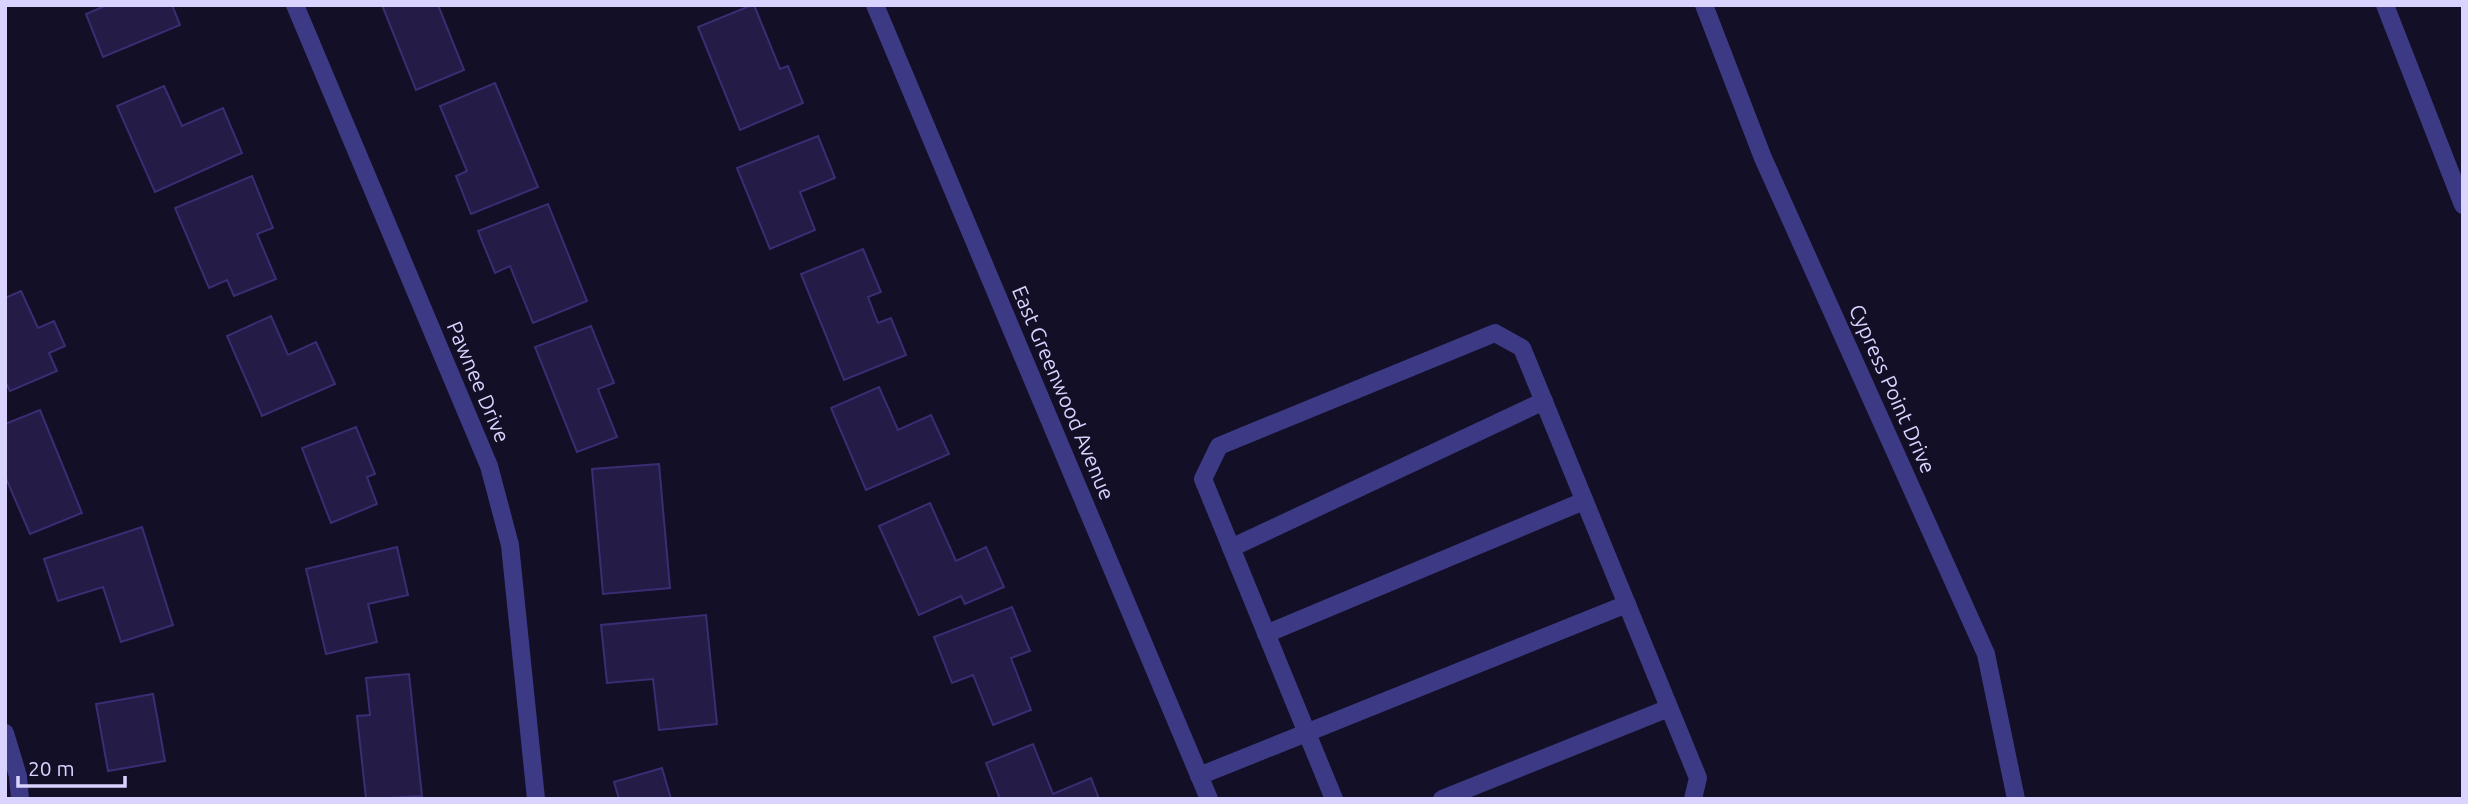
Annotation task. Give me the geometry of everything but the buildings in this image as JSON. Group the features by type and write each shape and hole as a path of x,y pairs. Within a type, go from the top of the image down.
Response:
{"street":[{"name":"Pawnee Drive","path":"295,5 489,466 510,545 536,799"},
{"name":"East Greenwood Avenue","path":"875,5 1209,799"},
{"name":"Cypress Point Drive","path":"1704,5 1763,158 1986,654 2016,799"},
{"path":"2385,5 2463,205"},
{"path":"1334,799 1203,480 1219,446 1495,333 1522,348 1698,778 1693,799"},
{"path":"1231,548 1544,401"},
{"path":"1266,634 1584,501"},
{"path":"1199,776 1627,604"},
{"path":"1442,799 1669,708"},
{"path":"5,733 18,776 20,799"}]}
